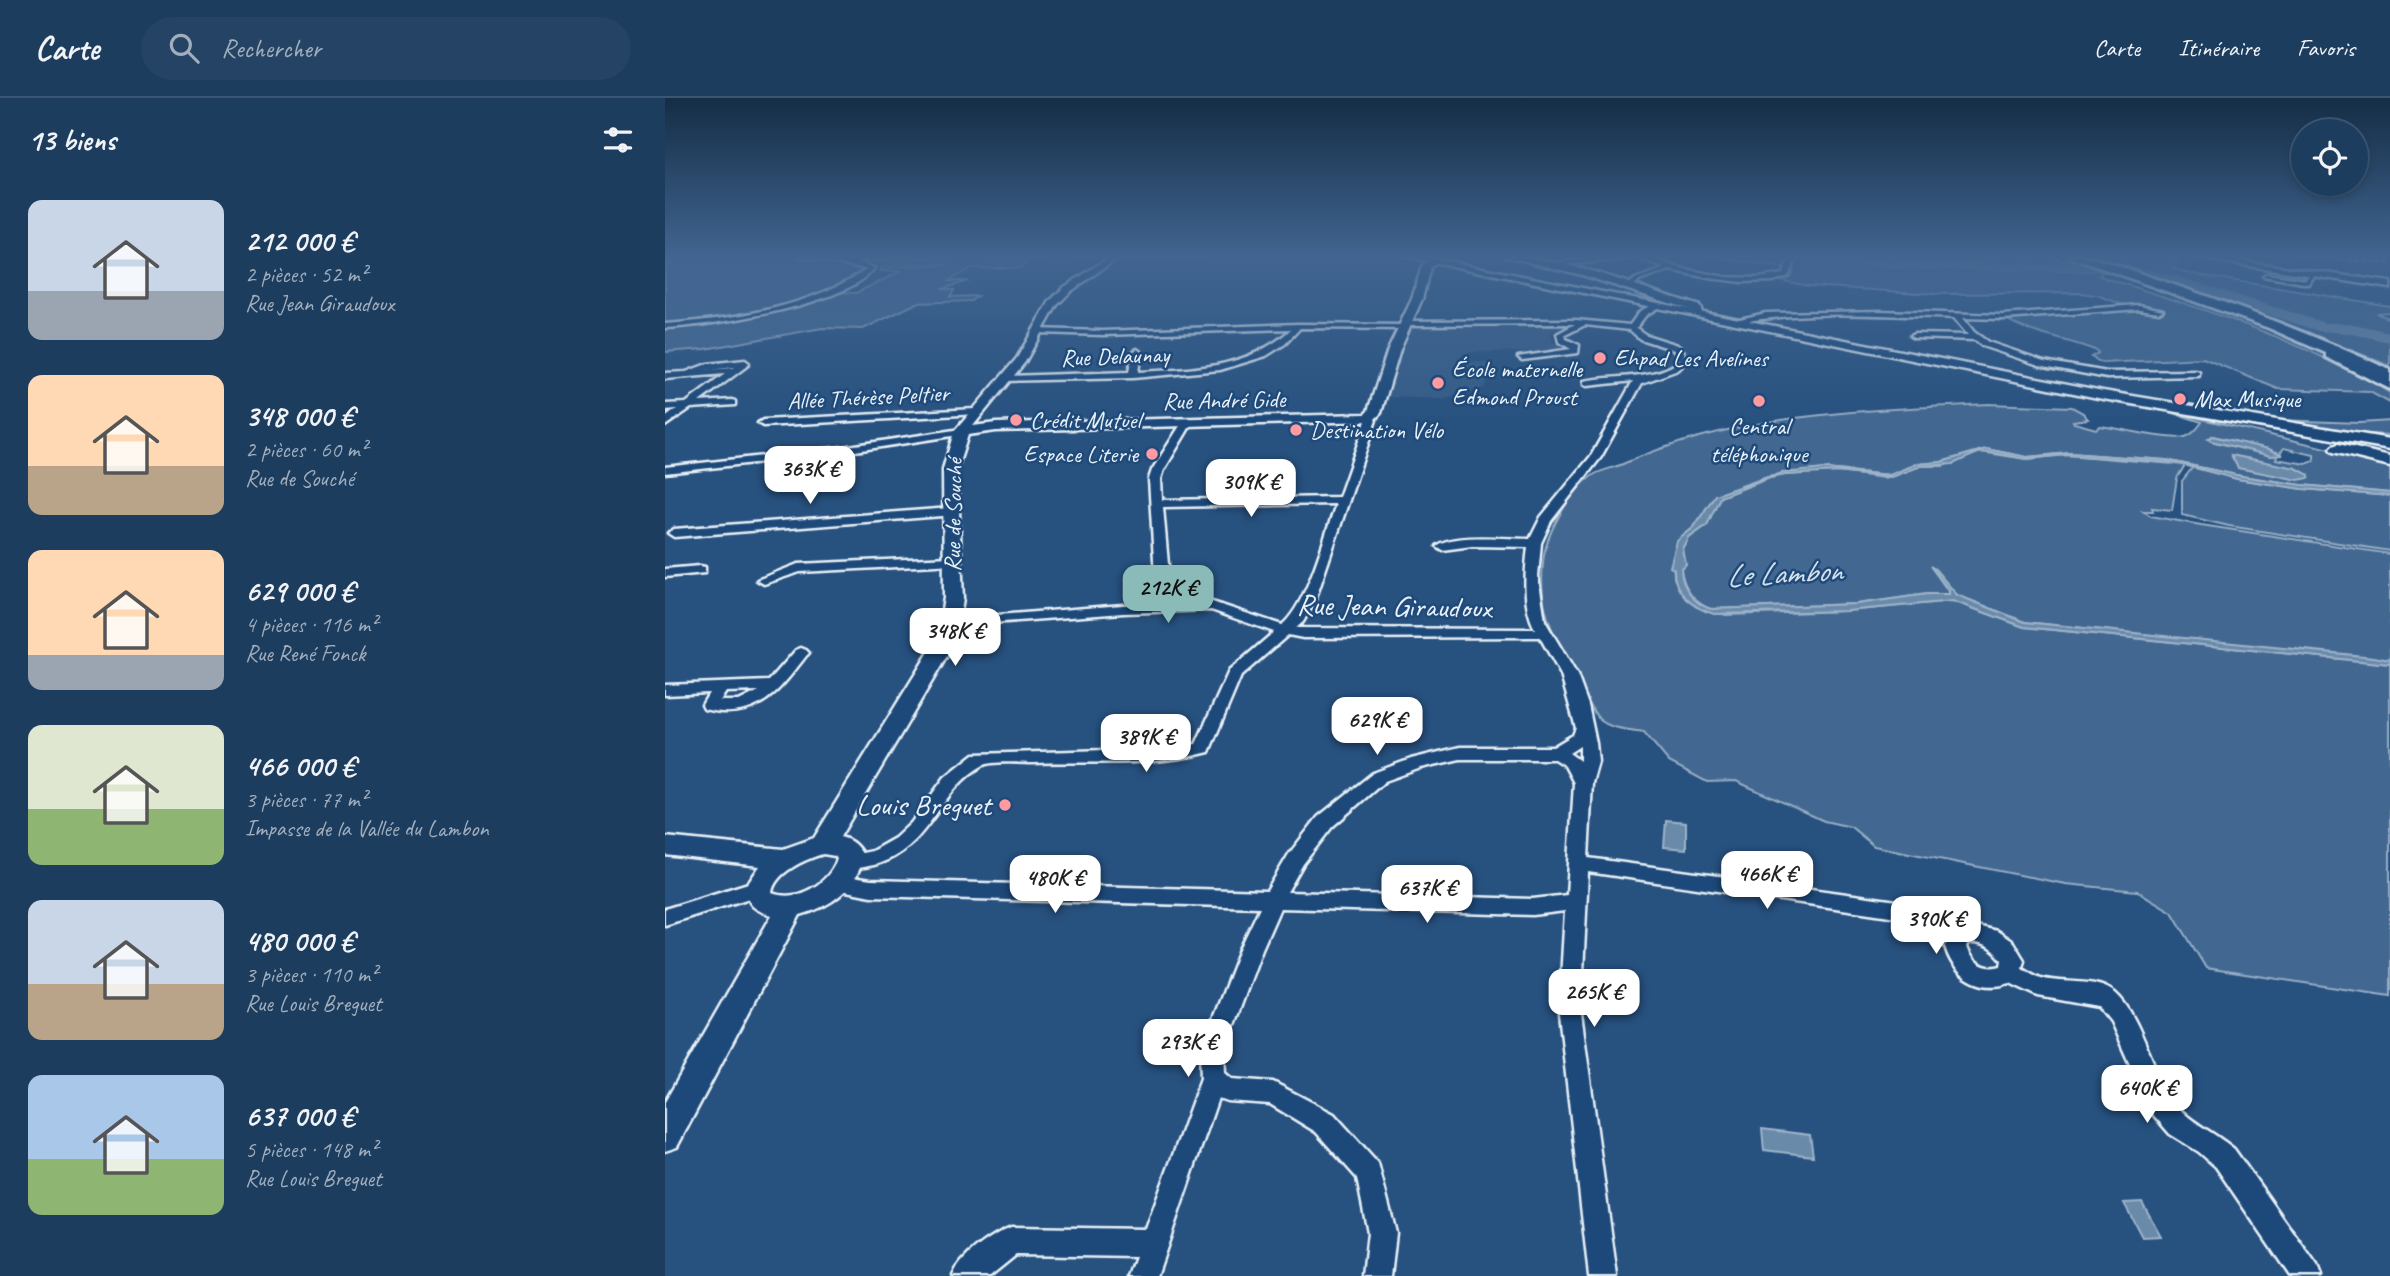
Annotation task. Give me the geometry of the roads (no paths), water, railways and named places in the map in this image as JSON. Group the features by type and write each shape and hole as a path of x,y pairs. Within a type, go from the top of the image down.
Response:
{"main road":[{"path":"1687,311 2315,437 2390,444"},
{"path":"2222,311 2323,350 2390,386"},
{"path":"2236,311 2316,342 2390,376"},
{"path":"2165,407 2283,425 2390,437"},
{"path":"2283,425 2390,461"}],"street":[{"path":"665,327 720,321 761,311"},
{"name":"Rue de Souché","path":"823,845 939,654 952,622 949,481 957,440 973,416 1021,359 1051,311"},
{"path":"758,888 760,899 767,904 791,906 819,896 844,873 910,837 932,812 944,790 962,771 980,758 1173,754 1203,748 1234,674 1298,619 1308,601 1371,421 1368,418 1374,413 1388,366 1412,311"},
{"path":"1633,328 1646,311"},
{"path":"1735,321 1758,316 1832,313 2014,317 2089,311"},
{"path":"1832,313 1851,326"},
{"path":"1957,316 1975,338 1991,348 2019,358 2092,376 2196,374"},
{"path":"1038,331 1145,332 1298,326 1584,322 1633,328 1643,337 1678,348 1684,356 1679,367 1640,379 1623,378 1587,383"},
{"path":"1522,357 1575,351 1576,348 1564,342 1561,334 1584,322"},
{"name":"Rue Delaunay","path":"1005,379 1185,373 1247,360 1270,349 1298,326"},
{"path":"1914,336 1975,338"},
{"path":"1133,375 1137,352"},
{"path":"665,376 735,371 665,423"},
{"path":"2079,390 2092,376"},
{"path":"2092,376 2103,395"},
{"path":"1603,1276 1570,1013 1583,783 1589,762 1580,705 1569,675 1538,621 1531,576 1535,543 1545,520 1596,457 1640,379"},
{"path":"665,407 732,403"},
{"name":"Rue André Gide","path":"973,416 979,424 996,428 1368,418"},
{"name":"Allée Thérèse Peltier","path":"763,423 973,416"},
{"path":"1187,424 1155,479 1159,504 1162,576 1170,591 1186,600 1212,606"},
{"name":"Rue André Gide","path":"957,440 996,428"},
{"path":"913,440 957,440"},
{"path":"665,468 742,462 913,440 957,440"},
{"path":"1159,504 1342,500"},
{"path":"674,533 951,512"},
{"path":"1442,546 1472,542 1535,543"},
{"path":"764,579 798,568 951,561"},
{"path":"665,573 700,570"},
{"path":"1123,609 1142,604 1170,591"},
{"name":"Rue Jean Giraudoux","path":"952,622 1123,609 1212,606 1283,630 1316,634 1545,634"},
{"path":"665,690 720,689 709,705 728,709 752,705 773,686 800,653"},
{"path":"1143,1276 1213,1078 1212,1052 1251,949 1273,900 1296,859 1325,822 1379,777 1417,763 1460,752 1557,752 1580,738 1584,729"},
{"path":"1557,752 1572,762 1583,783"},
{"path":"665,917 758,888 769,871 785,859 823,845 842,847 851,858 844,873"},
{"path":"665,846 785,859"},
{"path":"1580,864 1897,909 1934,918 1962,937 1978,934 2004,946 2013,960 2010,972 2005,976 1990,978 1972,971 1959,959 1957,953 1956,946 1962,937"},
{"path":"844,873 871,888 1533,907 1578,902"},
{"path":"665,1135 791,906"},
{"path":"2010,972 2038,986 2097,995 2115,1008 2160,1104 2179,1125 2208,1143 2225,1158 2307,1276"},
{"path":"1213,1078 1227,1090 1273,1093 1325,1123 1369,1172 1382,1233 1377,1276"},
{"path":"967,1276 1011,1241 1153,1244"}],"waterway":[{"name":"Le Lambon","path":"2271,311 2324,328 2348,328 2390,337"}],"place":[{"name":"Ehpad Les Avelines","path":"1600,358"},
{"name":"École maternelle Edmond Proust","path":"1438,383"},
{"name":"Max Musique","path":"2180,399"},
{"name":"Central téléphonique","path":"1759,401"},
{"name":"Crédit Mutuel","path":"1016,420"},
{"name":"Destination Vélo","path":"1296,430"},
{"name":"Espace Literie","path":"1152,454"},
{"name":"Louis Breguet","path":"1005,805"}]}
